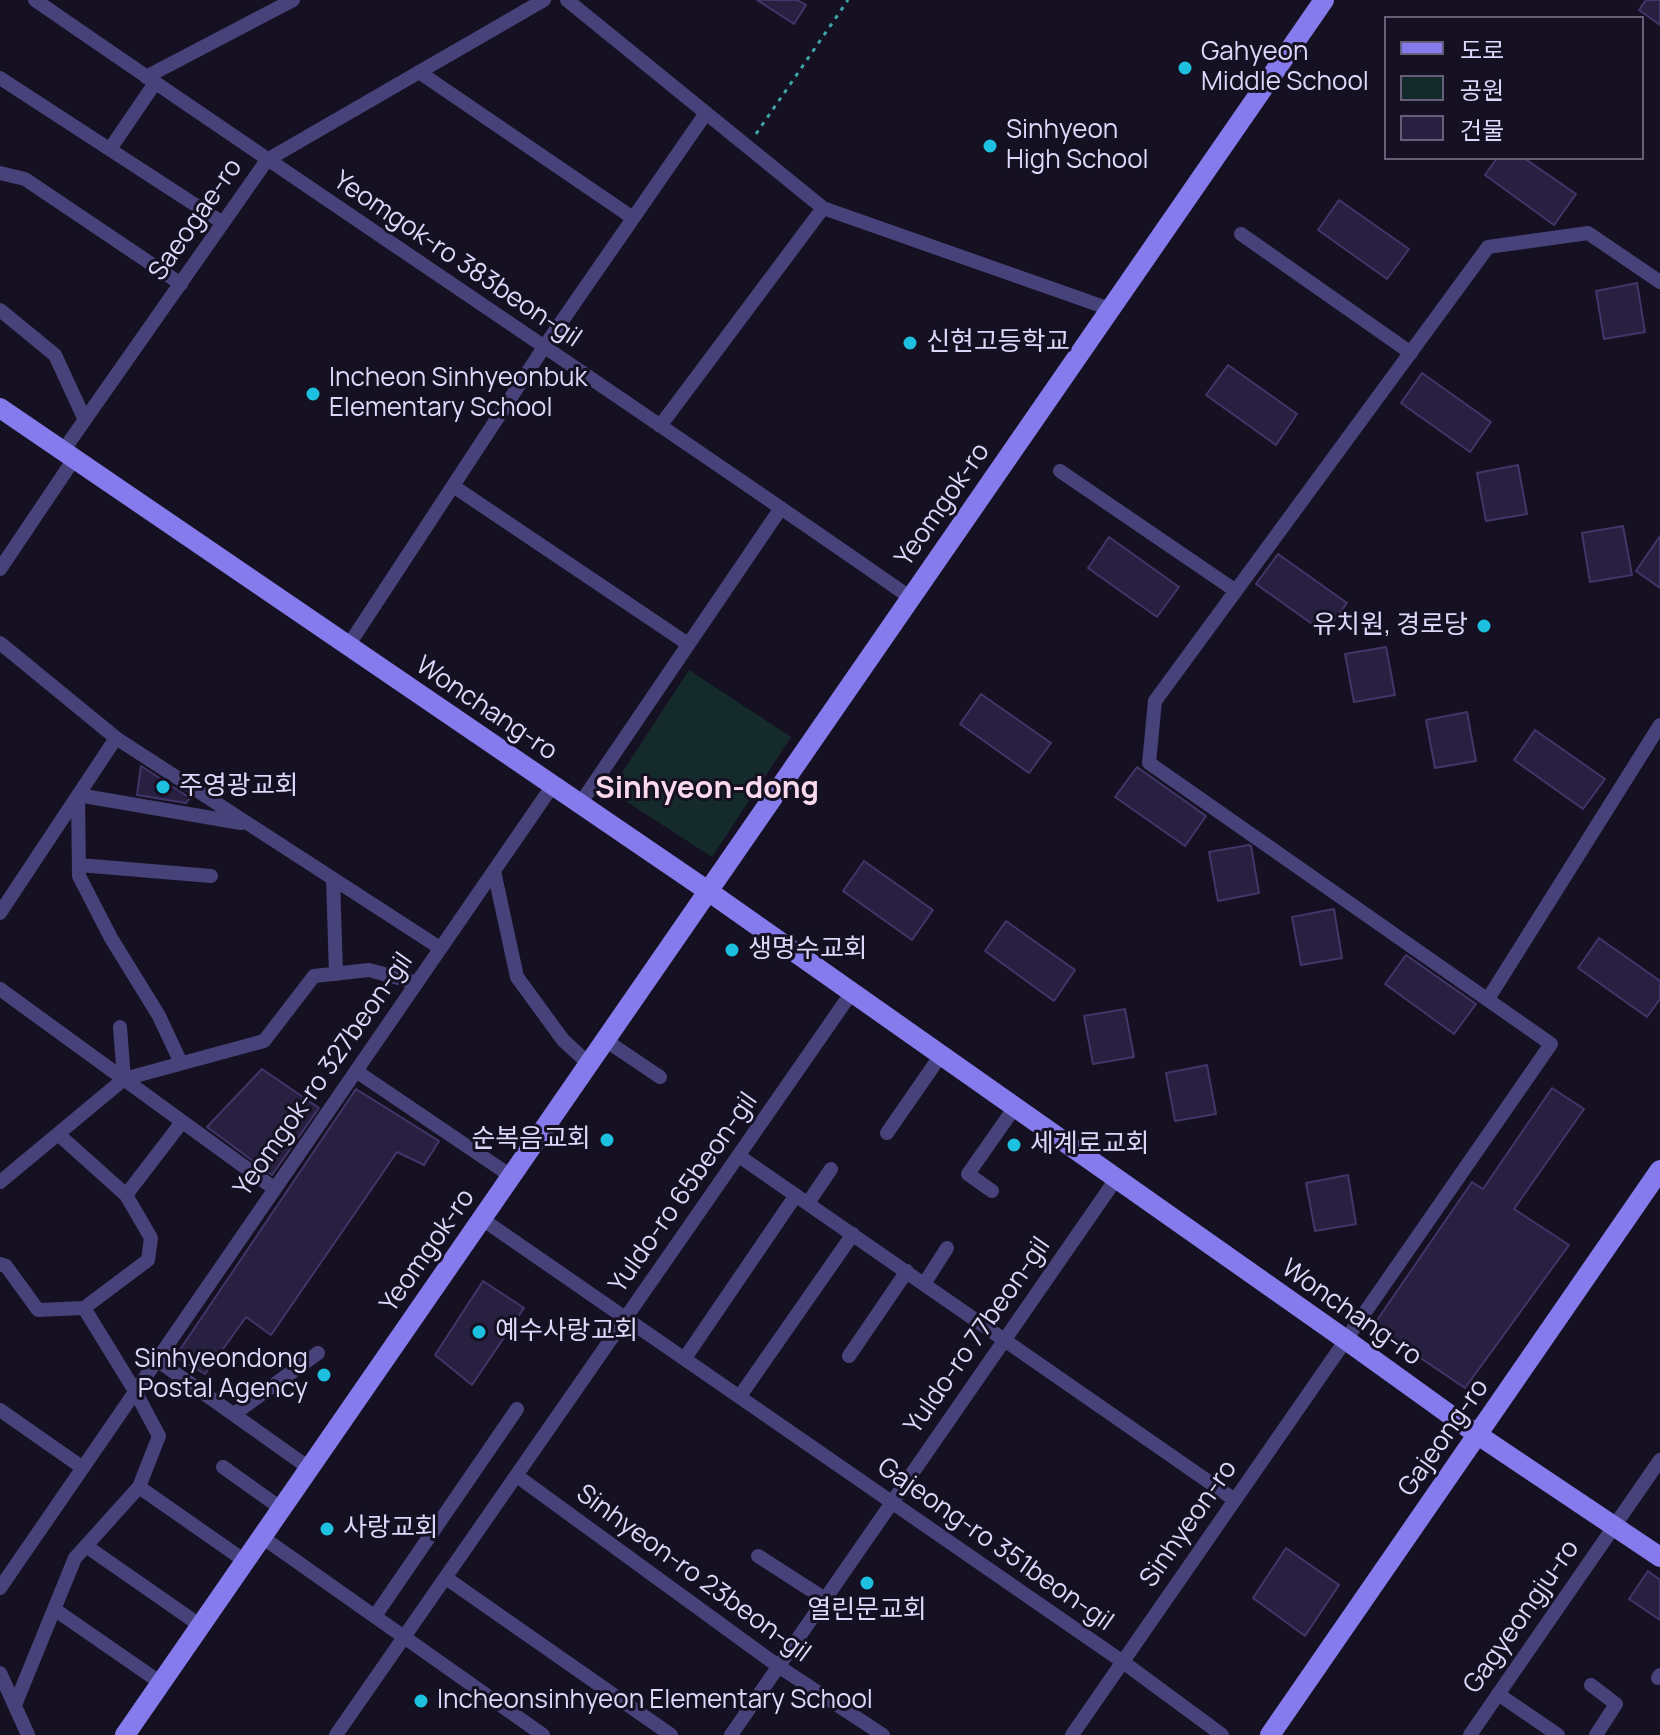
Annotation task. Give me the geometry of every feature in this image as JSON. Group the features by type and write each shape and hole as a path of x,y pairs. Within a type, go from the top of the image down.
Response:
{"street":[{"name":"Yeomgok-ro 383beon-gil","path":"35,0 911,598"},
{"path":"110,149 150,80 293,0"},
{"name":"Saeogae-ro","path":"0,569 69,455 85,420 267,160 544,0"},
{"path":"567,0 823,208 1110,309"},
{"name":"Yeomgok-ro","path":"125,1735 1324,0"},
{"path":"419,72 633,218"},
{"path":"0,78 223,223"},
{"path":"348,646 544,347 706,113"},
{"path":"0,173 25,179 181,284"},
{"path":"660,426 823,208"},
{"path":"1660,282 1588,233 1488,247 1155,701 1149,763 1488,999 1660,725"},
{"path":"1241,234 1411,353"},
{"path":"0,310 55,355 85,420"},
{"name":"Wonchang-ro","path":"0,408 708,891 1478,1435 1660,1557"},
{"path":"1060,471 1236,591"},
{"path":"453,486 688,644"},
{"path":"580,804 781,508"},
{"path":"0,643 116,738 440,948"},
{"path":"0,913 116,738"},
{"name":"Yeomgok-ro 327beon-gil","path":"0,1588 553,785"},
{"path":"78,795 250,825"},
{"path":"78,795 79,876 111,938 159,1016 181,1063"},
{"path":"79,865 211,876"},
{"path":"494,871 517,977 563,1040 589,1064"},
{"path":"333,879 336,974"},
{"path":"0,1182 124,1079 264,1041 314,976 369,970 417,983"},
{"path":"0,989 275,1189"},
{"name":"Yuldo-ro 65beon-gil","path":"336,1735 852,992"},
{"name":"Sinhyeon-ro","path":"1072,1735 1551,1044 1488,999"},
{"path":"120,1027 124,1079"},
{"path":"605,1040 660,1077"},
{"path":"887,1133 941,1055"},
{"path":"356,1071 511,1176"},
{"path":"992,1191 968,1174 1015,1107"},
{"path":"126,1195 182,1122"},
{"path":"0,1264 6,1266 38,1310 84,1308 148,1260 151,1238 126,1195 58,1134"},
{"path":"739,1156 1235,1500"},
{"path":"685,1358 802,1199 831,1169"},
{"name":"Gajeong-ro","path":"1270,1735 1660,1170"},
{"name":"Yuldo-ro 77beon-gil","path":"731,1735 1116,1179"},
{"name":"Gajeong-ro 351beon-gil","path":"482,1219 1123,1662 1222,1735"},
{"path":"740,1396 853,1234"},
{"path":"924,1284 947,1248"},
{"path":"849,1356 907,1271"},
{"path":"15,1705 75,1558 139,1487 159,1436 84,1308"},
{"path":"234,1414 318,1353"},
{"path":"157,1360 309,1468"},
{"path":"375,1616 517,1409"},
{"path":"0,1410 83,1468"},
{"name":"Gagyeongju-ro","path":"1470,1735 1660,1460"},
{"path":"223,1467 282,1509"},
{"name":"Sinhyeon-ro 23beon-gil","path":"517,1476 778,1666 883,1735"},
{"path":"139,1487 245,1561"},
{"path":"262,1537 543,1735"},
{"path":"86,1546 201,1626"},
{"path":"758,1556 825,1599"},
{"path":"446,1578 671,1735"},
{"path":"54,1609 161,1683"},
{"path":"0,1673 28,1735"},
{"path":"1591,1685 1616,1704 1596,1735"},
{"path":"1498,1694 1558,1735"}],"path":[{"path":"756,134 848,0"}],"green space":[{"path":"689,670 791,737 712,857 610,791"}],"building":[{"path":"757,0 797,0 806,5 794,24"},
{"path":"1646,0 1660,0 1660,25 1639,10"},
{"path":"1496,160 1527,160 1576,194 1554,225 1485,175"},
{"path":"1339,200 1409,249 1387,279 1318,230"},
{"path":"1637,283 1645,332 1604,339 1596,291"},
{"path":"1228,365 1297,414 1276,445 1206,395"},
{"path":"1422,373 1491,422 1470,452 1401,403"},
{"path":"1518,465 1527,514 1486,521 1477,473"},
{"path":"1623,526 1632,575 1590,582 1582,533"},
{"path":"1660,536 1660,588 1636,571"},
{"path":"1109,537 1179,587 1157,617 1088,568"},
{"path":"1278,554 1347,603 1325,633 1256,584"},
{"path":"1386,647 1395,695 1354,702 1345,654"},
{"path":"981,694 1051,743 1029,773 960,724"},
{"path":"1467,712 1476,761 1435,768 1426,720"},
{"path":"1535,730 1605,779 1583,809 1514,760"},
{"name":"주영광교회","path":"141,766 190,798 186,803 137,795"},
{"path":"1137,767 1206,816 1185,846 1115,797"},
{"path":"1249,845 1259,893 1218,901 1209,852"},
{"path":"864,861 933,910 912,940 843,891"},
{"path":"1334,909 1342,958 1301,965 1292,917"},
{"path":"1006,921 1075,970 1054,1001 985,951"},
{"path":"1599,938 1660,981 1660,999 1647,1017 1578,968"},
{"path":"1406,955 1476,1004 1454,1034 1385,984"},
{"path":"1125,1009 1134,1057 1093,1064 1084,1016"},
{"path":"1207,1065 1216,1114 1175,1121 1166,1073"},
{"path":"262,1069 319,1108 272,1175 207,1127"},
{"path":"1552,1088 1584,1109 1514,1209 1569,1245 1465,1388 1373,1326 1472,1182 1483,1189"},
{"path":"356,1089 439,1141 424,1165 397,1152 271,1335 246,1317 205,1374 175,1357"},
{"path":"1348,1175 1356,1224 1315,1231 1306,1183"},
{"name":"예수사랑교회","path":"483,1281 524,1308 472,1385 435,1355"},
{"path":"1286,1548 1339,1585 1305,1636 1253,1598"},
{"path":"1648,1571 1660,1580 1660,1620 1629,1599"}],"place":[{"name":"Gahyeon Middle School","path":"1185,68"},
{"name":"Sinhyeon High School","path":"990,146"},
{"name":"신현고등학교","path":"910,343"},
{"name":"Incheon Sinhyeonbuk Elementary School","path":"313,394"},
{"name":"유치원, 경로당","path":"1484,626"},
{"name":"주영광교회","path":"163,787"},
{"name":"생명수교회","path":"732,950"},
{"name":"순복음교회","path":"607,1140"},
{"name":"세계로교회","path":"1014,1145"},
{"name":"예수사랑교회","path":"479,1332"},
{"name":"Sinhyeondong Postal Agency","path":"324,1375"},
{"name":"사랑교회","path":"327,1529"},
{"name":"열린문교회","path":"867,1583"},
{"name":"Incheonsinhyeon Elementary School","path":"421,1701"}],"district":[{"name":"Sinhyeon-dong","path":"707,790"}]}
